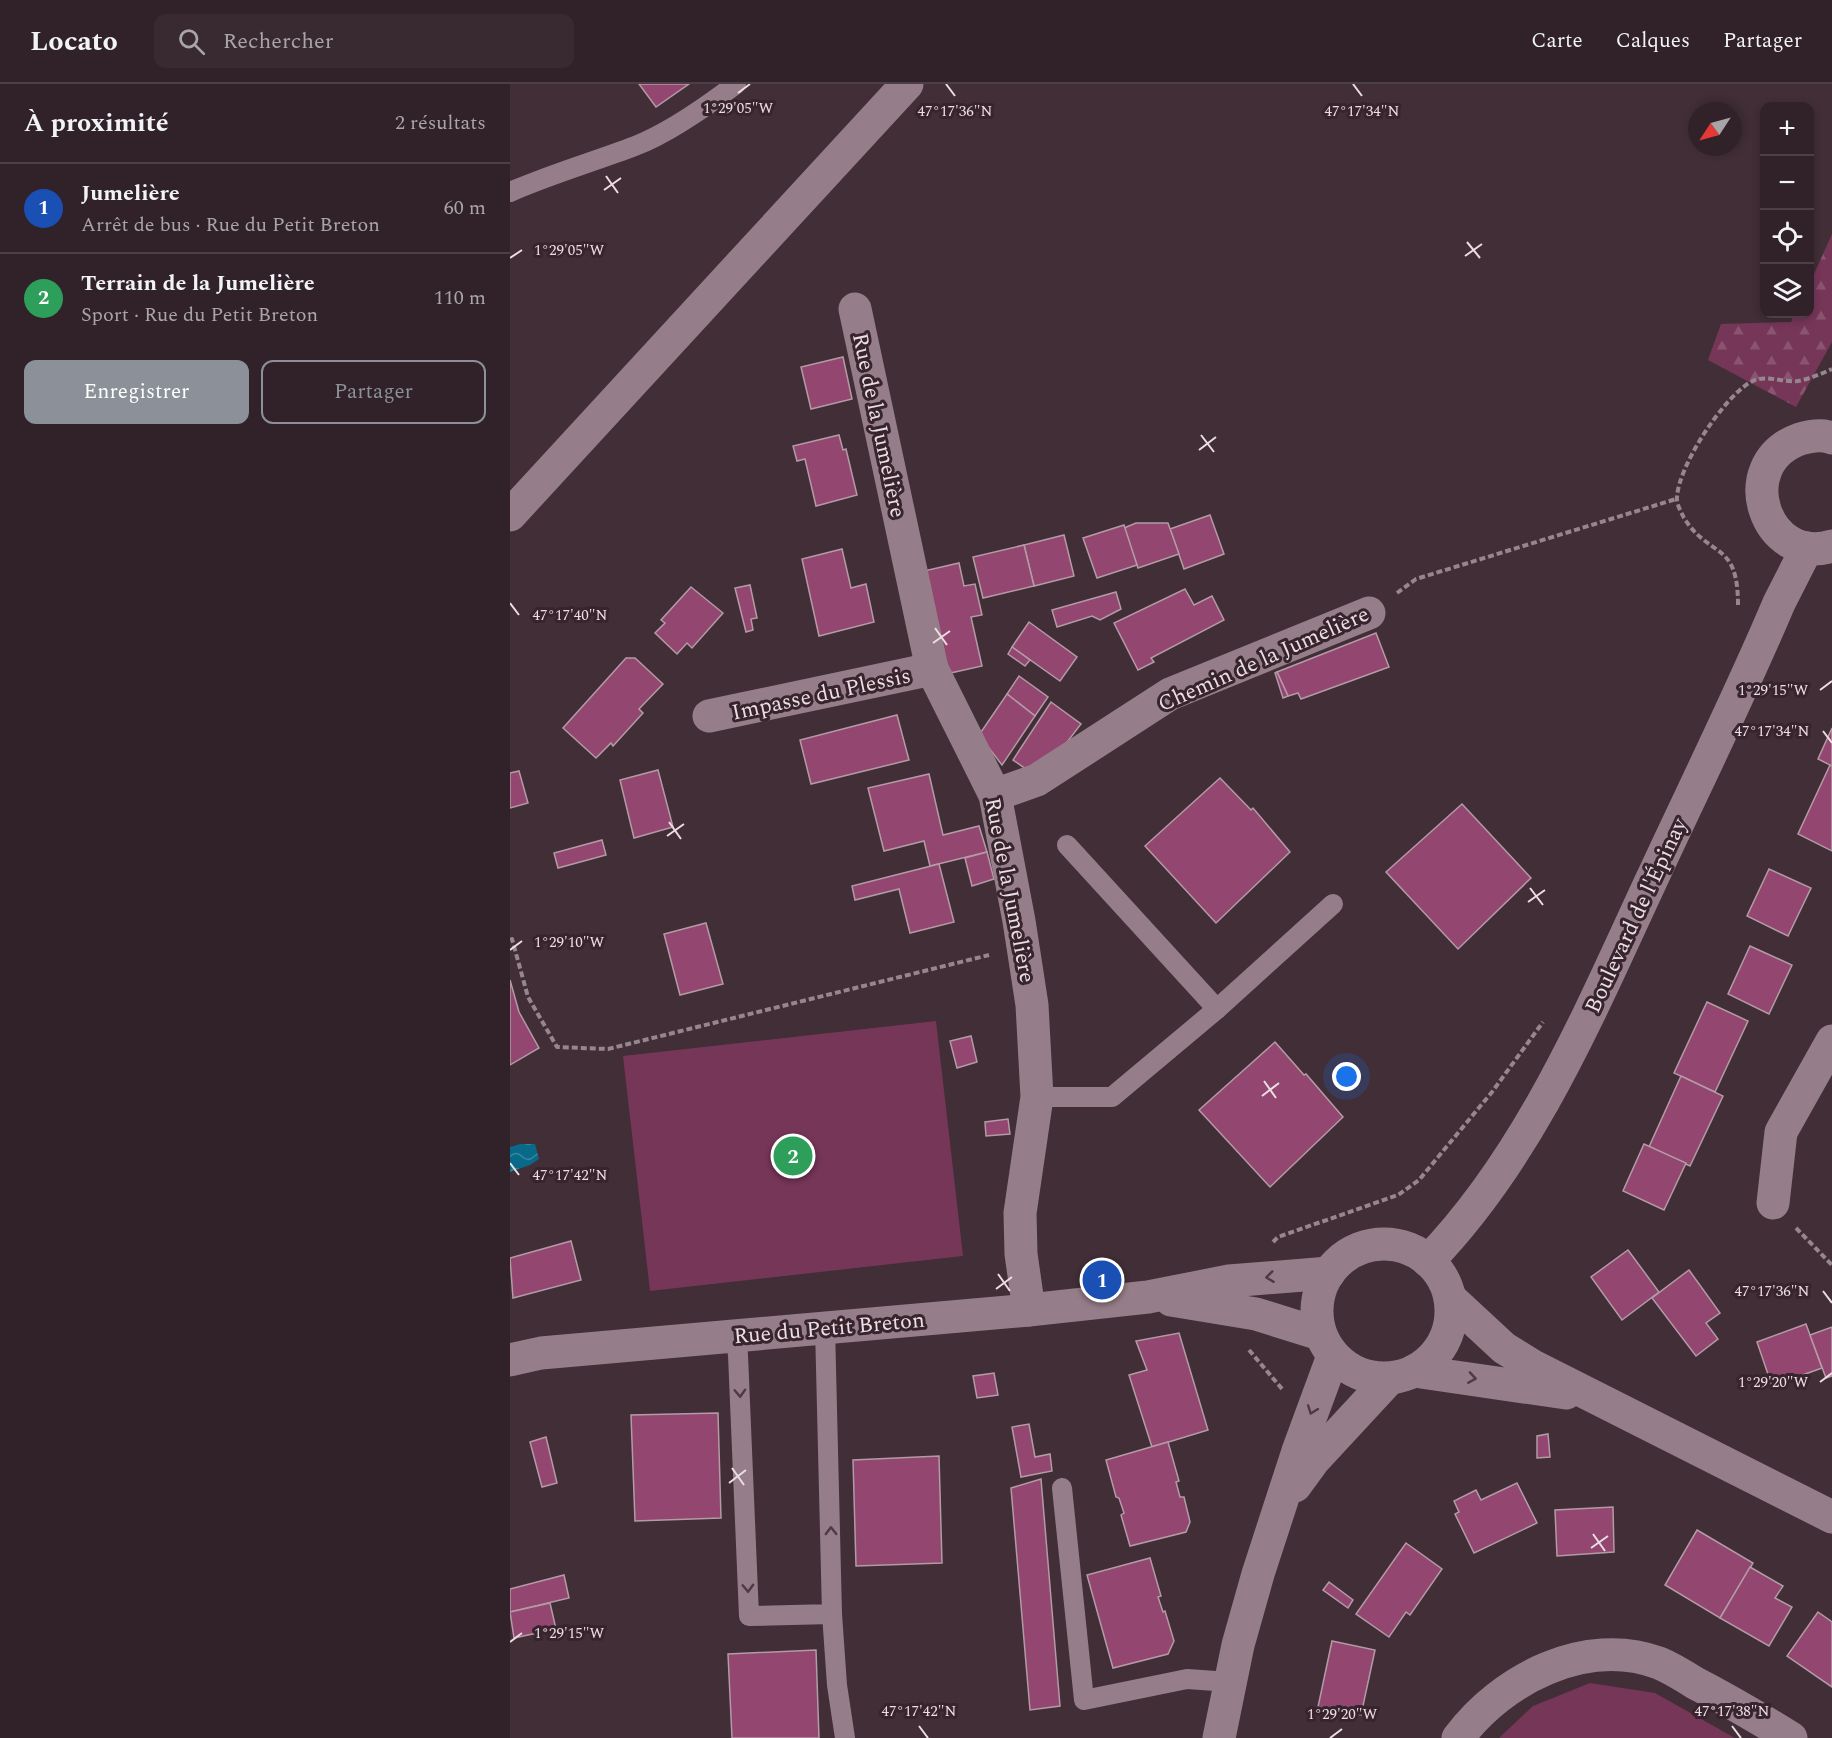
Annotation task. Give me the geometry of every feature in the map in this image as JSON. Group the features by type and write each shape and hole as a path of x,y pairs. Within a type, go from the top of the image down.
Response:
{"street":[{"path":"510,515 907,84"},
{"name":"Rue de la Jumelière","path":"855,309 932,669 995,795 1022,947 1032,1005 1037,1097 1020,1213 1021,1254 1029,1310"},
{"path":"1819,547 1789,541 1774,528 1764,511 1761,491 1765,472 1774,455 1789,443 1808,436 1832,438"},
{"name":"Boulevard de l'Épinay","path":"1428,1261 1470,1215 1502,1170 1546,1094 1590,1012 1779,603 1819,547"},
{"name":"Chemin de la Jumelière","path":"995,795 1037,780 1170,694 1369,613"},
{"name":"Impasse du Plessis","path":"710,716 932,669"},
{"path":"1773,1203 1781,1132 1832,1041"},
{"path":"1219,1738 1230,1682 1255,1584 1283,1502 1327,1345 1317,1302 1329,1273 1348,1254 1375,1245 1403,1246 1428,1261 1442,1278 1450,1298 1449,1324 1440,1349 1428,1362 1401,1375 1314,1460 1283,1502"},
{"name":"Rue du Petit Breton","path":"510,1360 541,1353 1029,1310 1148,1297 1229,1281 1329,1273"},
{"name":"Rue du Petit Breton","path":"1148,1297 1256,1314 1327,1345"},
{"path":"1450,1298 1504,1348 1533,1366 1601,1398 1832,1516"},
{"path":"1327,1345 1358,1374 1401,1375 1601,1398"},
{"path":"1458,1738 1475,1715 1504,1691 1543,1670 1576,1659 1607,1654 1633,1656 1660,1664 1791,1738"}],"lane":[{"path":"510,192 560,170 637,145 711,104 736,84"},
{"path":"1067,845 1217,1009"},
{"path":"1037,1097 1112,1097 1217,1009 1333,904"},
{"path":"825,1327 832,1614 837,1685 845,1738"},
{"path":"735,1335 738,1355 749,1616 832,1614"},
{"path":"1062,1488 1084,1700 1187,1679 1230,1682"}],"path":[{"path":"1738,606 1738,586 1733,566 1723,552 1696,533 1683,516 1676,499 1696,444 1739,391 1750,381 1783,378 1795,382 1832,369"},
{"name":"Chemin de la Jumelière","path":"1369,613 1416,579 1676,499"},
{"path":"510,940 512,939 528,997 557,1047 608,1049 1022,947"},
{"path":"1257,1279 1261,1255 1278,1237 1398,1195 1419,1180 1492,1092 1546,1016"},
{"path":"1773,1203 1832,1265"}],"green space":[{"path":"1832,234 1832,342 1796,407 1708,360 1721,324 1791,322 1793,318 1814,318 1814,274"},
{"path":"936,1021 963,1256 650,1291 623,1056"},
{"path":"1590,1683 1655,1693 1735,1738 1499,1738 1533,1706"}],"water":[{"path":"535,1144 539,1159 510,1172 510,1147"}],"building":[{"path":"639,84 689,84 656,107"},
{"path":"843,357 852,399 811,409 801,367"},
{"path":"839,435 843,450 846,449 857,495 816,506 805,459 797,461 793,446"},
{"path":"1210,515 1224,554 1184,569 1170,529"},
{"path":"1136,523 1168,523 1179,554 1138,568 1124,528"},
{"path":"1124,525 1137,565 1097,578 1083,538"},
{"path":"1064,535 1074,576 1034,586 1024,545"},
{"path":"1024,545 1034,586 983,598 973,557"},
{"path":"842,549 851,588 866,584 874,622 819,636 802,559"},
{"path":"959,563 964,586 975,584 982,615 971,617 982,666 946,674 924,571"},
{"path":"750,585 757,618 751,619 753,630 746,632 735,588"},
{"path":"691,587 723,613 692,648 687,643 677,654 655,633 665,623 661,620"},
{"path":"1185,589 1194,605 1212,596 1224,620 1151,658 1154,662 1138,670 1114,623"},
{"path":"1116,592 1121,609 1100,620 1092,616 1057,627 1052,610"},
{"path":"1029,622 1077,657 1060,681 1012,647"},
{"path":"1376,633 1389,667 1301,699 1298,693 1288,696 1277,672"},
{"path":"1012,647 1030,660 1025,666 1008,654"},
{"path":"626,658 635,658 663,684 639,709 643,713 613,746 611,743 596,758 563,728"},
{"path":"1277,672 1288,696 1283,698 1275,673"},
{"path":"1019,676 1048,697 1035,716 1007,694"},
{"path":"1007,694 1035,716 1002,765 979,735"},
{"path":"1051,702 1081,724 1058,754 1029,771 1013,760"},
{"path":"897,715 909,760 811,784 800,740"},
{"path":"1832,728 1832,766 1818,759"},
{"path":"1830,765 1832,766 1832,851 1798,834"},
{"path":"658,770 673,827 634,838 620,780"},
{"path":"519,771 528,803 510,808 510,773"},
{"path":"929,774 943,835 979,826 987,852 930,866 924,841 884,851 868,788"},
{"path":"1220,778 1251,810 1253,808 1290,852 1216,923 1145,846"},
{"path":"1462,804 1531,878 1458,949 1386,872"},
{"path":"602,840 606,855 558,868 554,853"},
{"path":"987,852 994,879 972,886 965,858"},
{"path":"939,864 954,922 910,933 899,889 855,900 852,886"},
{"path":"1769,869 1811,888 1788,936 1747,916"},
{"path":"706,923 723,984 680,995 664,934"},
{"path":"1750,946 1792,965 1769,1014 1728,994"},
{"path":"510,980 519,1012 539,1048 510,1065"},
{"path":"1707,1002 1748,1021 1715,1092 1674,1073"},
{"path":"971,1036 977,1062 957,1068 950,1041"},
{"path":"1275,1042 1343,1117 1270,1187 1199,1110"},
{"path":"1681,1076 1723,1096 1690,1166 1649,1147"},
{"path":"1008,1119 1010,1134 986,1136 985,1122"},
{"path":"1644,1144 1686,1163 1664,1210 1623,1191"},
{"path":"571,1241 581,1280 513,1298 510,1258"},
{"path":"1628,1250 1659,1292 1622,1320 1591,1277"},
{"path":"1689,1270 1720,1313 1706,1323 1718,1339 1696,1356 1652,1298"},
{"path":"1806,1324 1822,1368 1772,1386 1757,1342"},
{"path":"1832,1327 1832,1376 1826,1378 1810,1335"},
{"path":"1179,1333 1208,1430 1152,1447 1129,1375 1147,1370 1136,1341"},
{"path":"994,1373 998,1395 977,1398 973,1376"},
{"path":"718,1413 721,1518 635,1521 631,1415"},
{"path":"1029,1424 1035,1457 1050,1454 1052,1471 1021,1477 1012,1427"},
{"path":"1548,1434 1550,1457 1537,1458 1537,1436"},
{"path":"546,1437 557,1483 542,1487 530,1442"},
{"path":"1168,1442 1179,1481 1176,1482 1180,1497 1184,1497 1190,1522 1186,1532 1130,1546 1121,1515 1124,1513 1119,1498 1116,1497 1106,1460"},
{"path":"939,1456 942,1563 856,1566 853,1460"},
{"path":"1041,1479 1060,1706 1030,1710 1011,1488"},
{"path":"1517,1483 1537,1523 1474,1553 1455,1514 1459,1512 1454,1501 1476,1490 1481,1500"},
{"path":"1613,1507 1614,1552 1557,1556 1555,1510"},
{"path":"1697,1530 1753,1563 1720,1618 1665,1585"},
{"path":"1406,1543 1442,1569 1410,1615 1406,1612 1389,1637 1356,1614"},
{"path":"1150,1558 1161,1596 1158,1597 1174,1641 1168,1654 1113,1668 1087,1575"},
{"path":"1750,1567 1783,1586 1775,1598 1792,1607 1769,1646 1720,1618"},
{"path":"564,1575 569,1598 510,1612 510,1589"},
{"path":"1329,1582 1353,1600 1348,1608 1323,1590"},
{"path":"550,1603 556,1629 514,1638 510,1612"},
{"path":"1818,1612 1832,1622 1832,1687 1787,1656"},
{"path":"1332,1641 1375,1650 1361,1715 1318,1707"},
{"path":"816,1650 819,1738 732,1738 728,1654"}],"place":[{"name":"Terrain de la Jumelière","path":"793,1156"},
{"name":"Jumelière","path":"1102,1280"}]}
